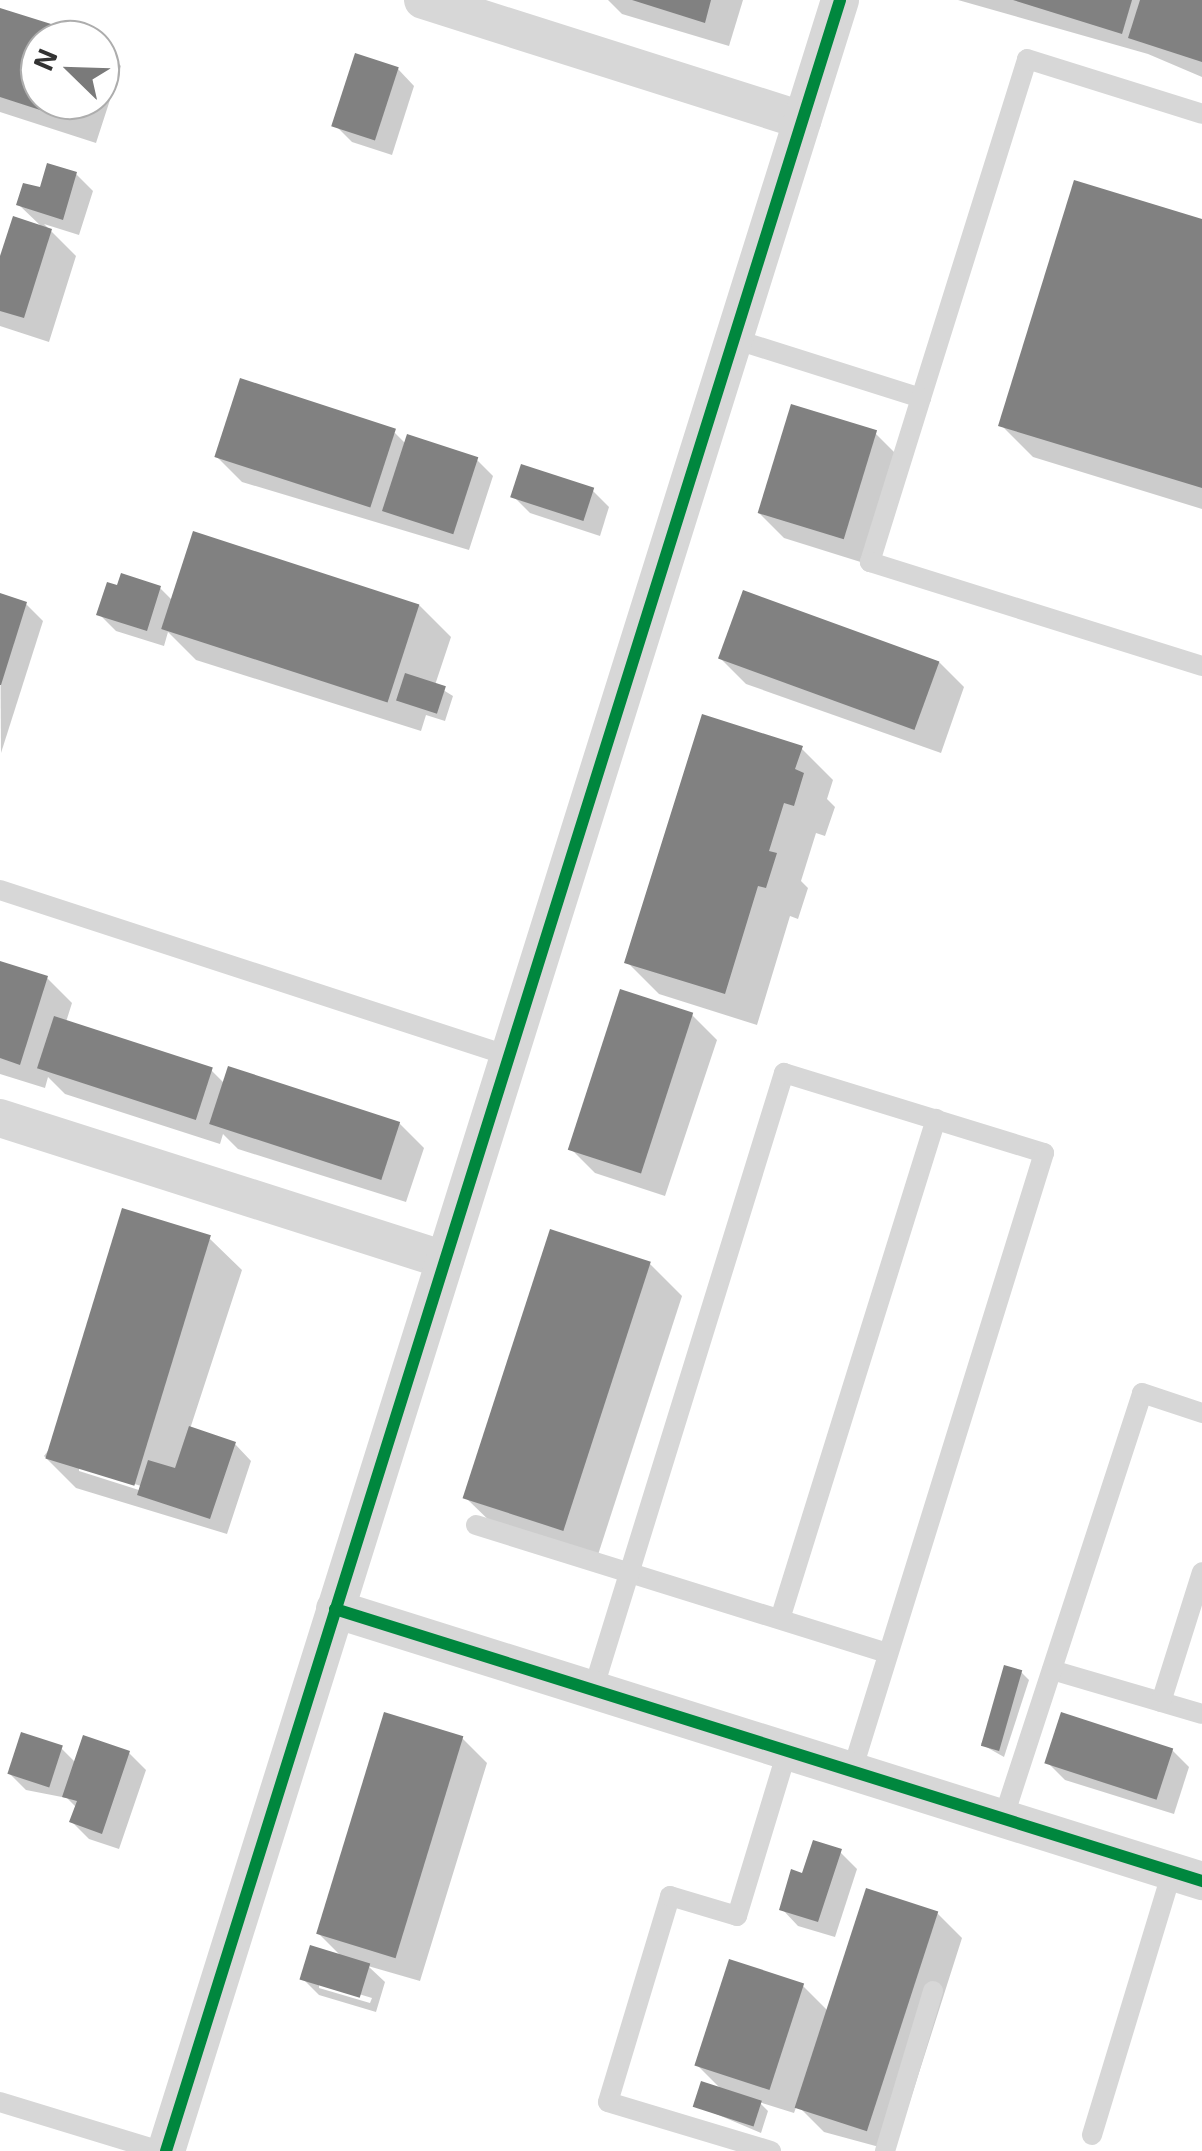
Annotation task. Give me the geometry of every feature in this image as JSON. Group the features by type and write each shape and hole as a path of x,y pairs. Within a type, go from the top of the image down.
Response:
{"street":[{"path":"423,0 802,120"},
{"path":"163,2151 840,0"},
{"path":"0,1118 445,1260"},
{"path":"335,1609 1002,1819 1193,1872"}],"lane":[{"path":"1202,114 1027,59 870,562 1202,666"},
{"path":"734,339 920,398"},
{"path":"0,890 509,1056"},
{"path":"592,1690 784,1073 1044,1153 852,1771"},
{"path":"780,1619 936,1120"},
{"path":"1002,1819 1142,1393 1202,1413"},
{"path":"476,1525 888,1653"},
{"path":"1160,1702 1202,1572"},
{"path":"1052,1670 1202,1714"},
{"path":"771,2151 608,2102 670,1896 737,1916 787,1751"},
{"path":"1092,2135 1193,1872"},
{"path":"885,2151 933,1991"},
{"path":"0,2102 163,2151"}],"building":[{"path":"632,0 711,0 705,23"},
{"path":"1013,0 1132,0 1122,34"},
{"path":"1140,0 1202,0 1202,62 1128,38"},
{"path":"0,8 38,20 20,20 20,103 0,97"},
{"path":"355,53 399,67 375,140 331,126"},
{"path":"47,163 77,172 63,220 16,205 23,183 40,187"},
{"path":"1074,180 1202,219 1202,488 998,426"},
{"path":"13,216 52,229 24,318 0,311 0,256"},
{"path":"240,378 396,429 370,508 214,457"},
{"path":"791,404 877,430 844,539 758,513"},
{"path":"407,434 478,457 453,534 382,511"},
{"path":"521,464 594,488 583,521 510,497"},
{"path":"193,531 419,605 388,703 161,629"},
{"path":"121,573 161,586 147,631 96,615 107,582 117,585"},
{"path":"743,590 939,661 914,730 718,659"},
{"path":"0,593 27,602 1,685 0,685"},
{"path":"405,673 446,686 437,714 396,701"},
{"path":"702,714 803,746 795,769 804,773 794,806 784,803 769,851 777,853 766,888 758,886 725,994 624,963"},
{"path":"0,961 48,976 20,1065 0,1058"},
{"path":"620,989 693,1013 641,1174 568,1150"},
{"path":"54,1016 213,1068 196,1120 37,1068"},
{"path":"228,1066 400,1122 381,1180 209,1124"},
{"path":"122,1208 211,1235 134,1486 45,1459"},
{"path":"550,1229 651,1262 563,1531 463,1498"},
{"path":"189,1426 236,1442 210,1519 137,1495 148,1460 175,1468"},
{"path":"1004,1665 1022,1670 999,1751 981,1746"},
{"path":"384,1712 463,1736 396,1958 316,1934"},
{"path":"1061,1712 1173,1748 1157,1800 1044,1763"},
{"path":"21,1732 63,1746 49,1787 7,1774"},
{"path":"83,1735 130,1751 102,1834 69,1822 77,1801 62,1797"},
{"path":"813,1840 842,1849 818,1922 779,1910 791,1869 802,1873"},
{"path":"866,1888 938,1911 867,2131 795,2108"},
{"path":"310,1945 370,1963 360,1998 299,1979"},
{"path":"729,1959 804,1983 770,2090 694,2066"},
{"path":"701,2081 762,2101 754,2126 693,2107"}],"cycle path":[{"path":"166,2151 840,0"},
{"path":"335,1609 1202,1881"}]}
